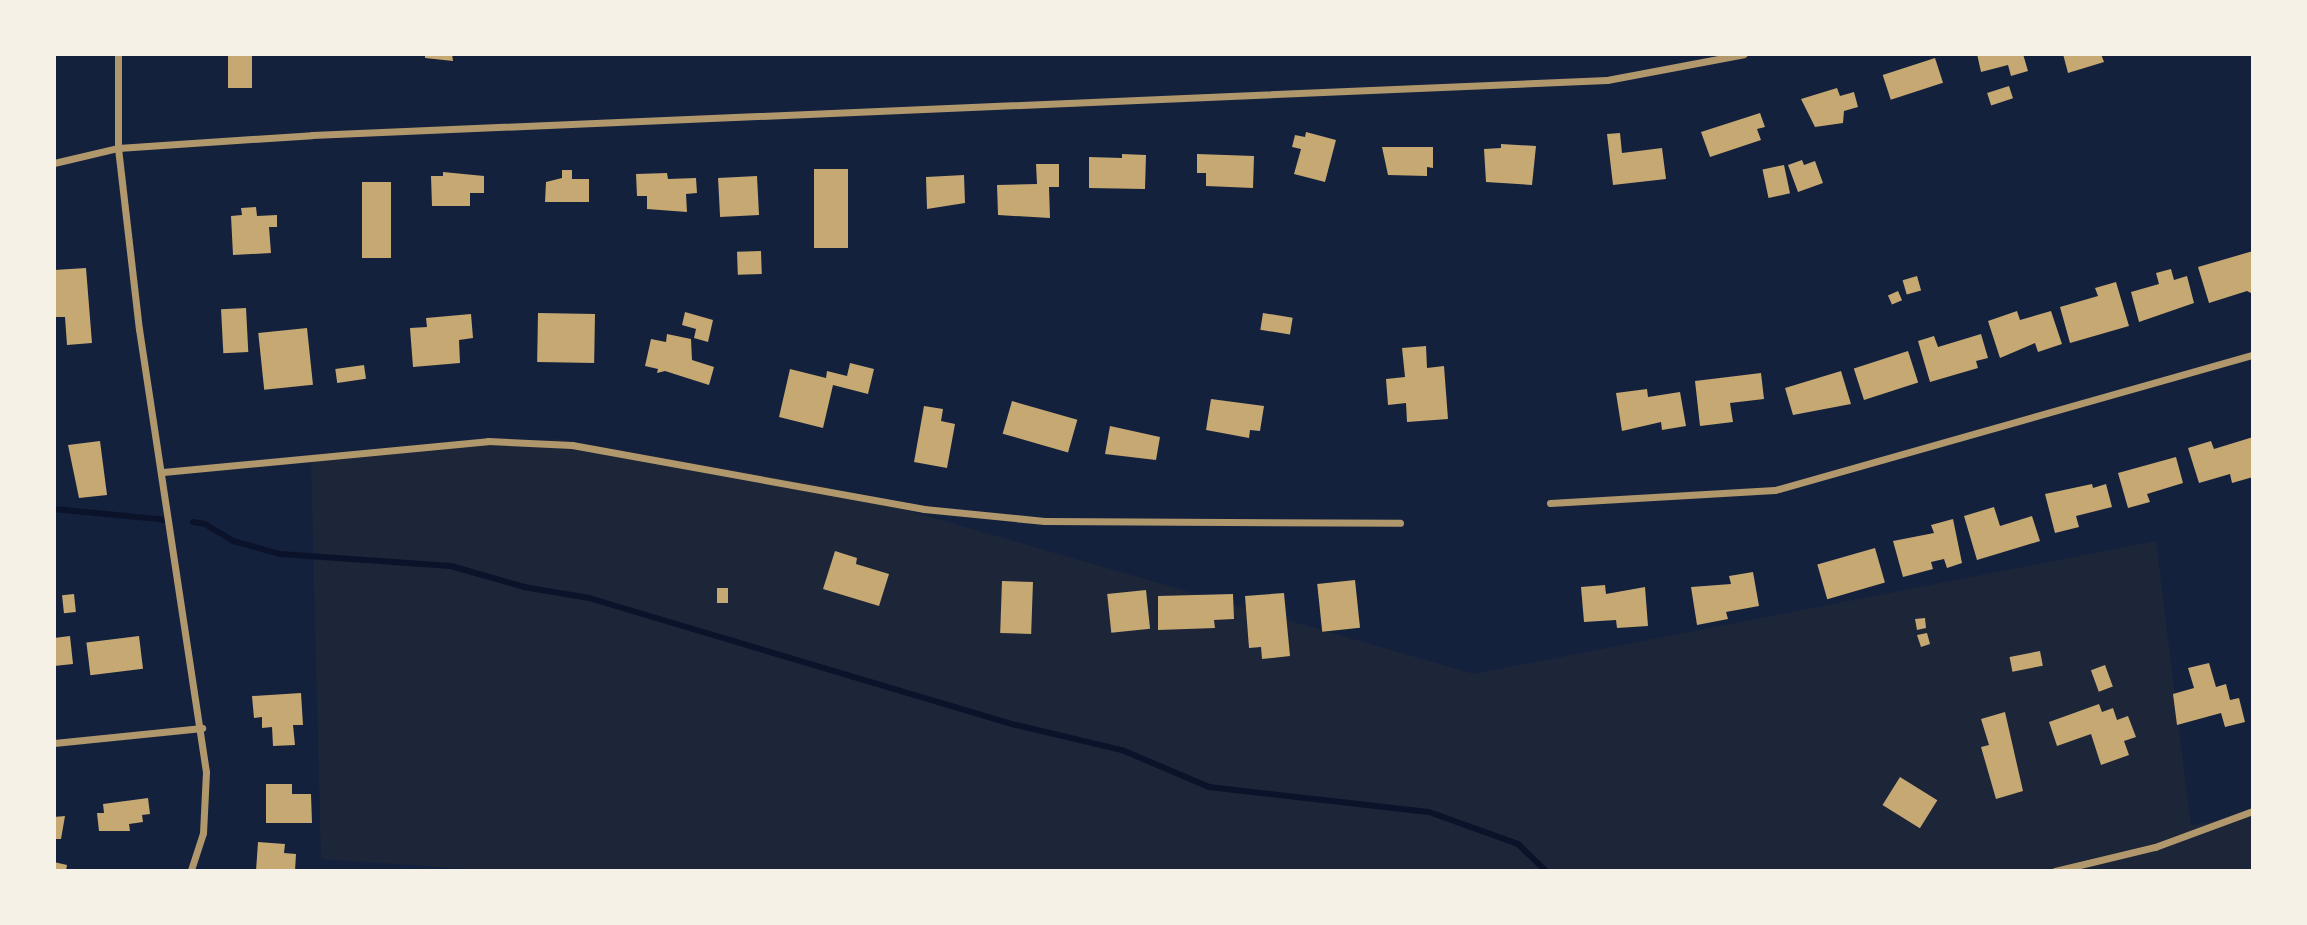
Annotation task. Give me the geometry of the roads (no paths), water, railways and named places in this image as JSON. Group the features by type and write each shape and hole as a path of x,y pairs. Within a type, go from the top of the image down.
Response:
{"street":[{"path":"118,54 118,148 139,329 202,728 206,772 203,833 191,871"},
{"path":"54,163 118,148 312,135 1607,80 1744,54"},
{"path":"1550,503 1775,490 2253,355"},
{"path":"163,472 488,441 572,444 924,509 1044,521 1401,523"},
{"path":"54,743 202,728"},
{"path":"2055,871 2155,847 2253,811"}],"waterway":[{"path":"54,509 168,520"},
{"path":"193,522 205,524 233,541 280,554 451,566 524,587 589,598 1016,725 1122,750 1209,787 1429,812 1518,844 1546,871"}]}
